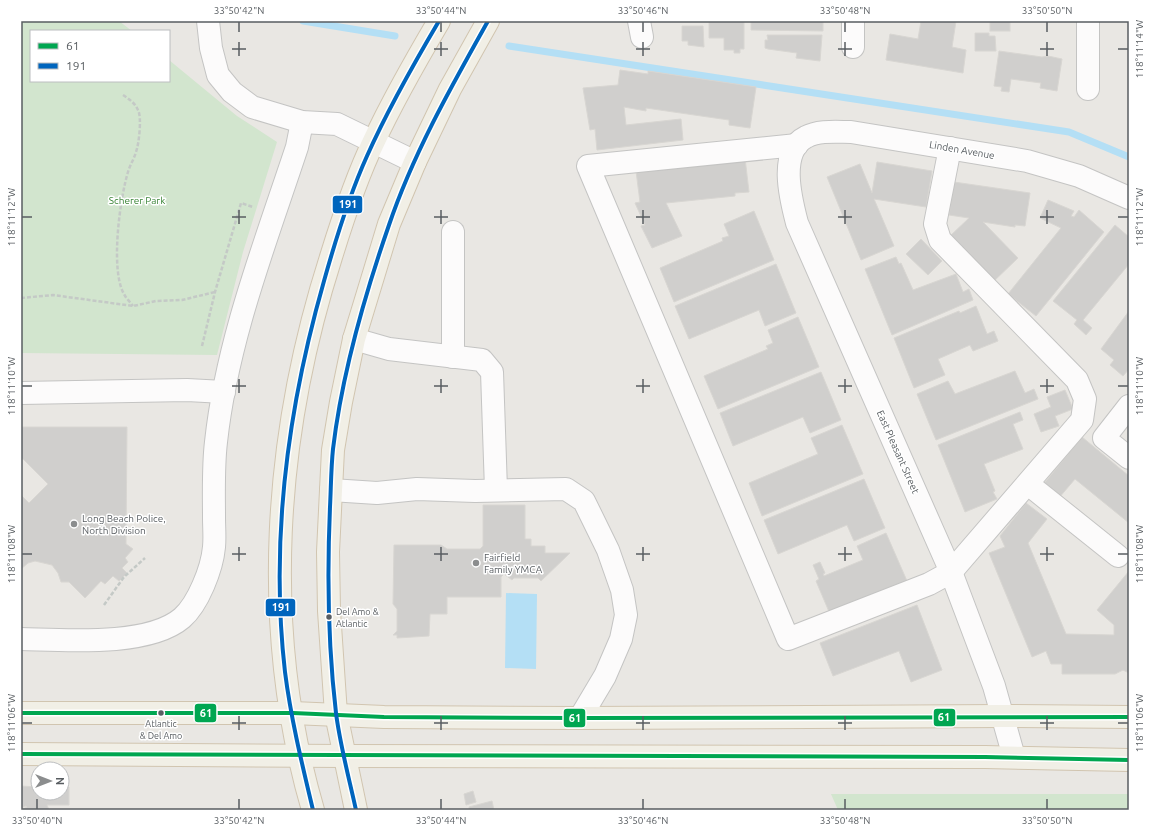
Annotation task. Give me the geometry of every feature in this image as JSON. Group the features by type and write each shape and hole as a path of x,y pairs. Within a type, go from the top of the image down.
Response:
{"main road":[{"path":"314,810 300,756 285,665 280,571 281,519 297,385 316,304 344,215 373,142 410,70 439,21"},
{"path":"356,810 336,714 329,611 328,552 333,450 354,339 389,224 415,162 450,89 488,21"},
{"path":"21,713 293,713 384,717 580,718 1003,716 1129,718"},
{"path":"21,754 1014,757 1129,760"}],"street":[{"path":"853,21 853,47"},
{"path":"1088,21 1088,89"},
{"path":"208,23 211,48 218,75 232,92 252,107 302,122 337,124 415,162"},
{"path":"21,639 106,640 148,634 175,623 183,617 201,593 214,548 213,484 216,442 233,343 297,147 302,122"},
{"name":"Linden Avenue","path":"796,146 805,137 813,134 828,132 852,132 1028,161 1080,176 1129,198"},
{"path":"796,146 588,166 788,639 929,584 951,572 1082,420 1085,399 1077,380 940,240 936,224 950,148"},
{"name":"East Pleasant Street","path":"796,146 789,166 789,192 797,223 951,572 994,686 1014,757"},
{"path":"453,232 453,357"},
{"path":"354,339 389,349 482,360 492,372 496,490"},
{"path":"21,393 187,390 224,392"},
{"path":"1129,406 1104,438 1129,458"},
{"path":"1028,484 1118,556"},
{"path":"330,490 377,493 417,489 566,489 584,501 608,550 622,590 626,615 621,639 605,676 580,718"}],"path":[{"path":"123,95 131,100 139,110 139,134 136,152 128,170 121,199 118,222 118,269 123,293 133,306"},
{"path":"202,346 215,292 241,203 258,209"},
{"path":"21,298 54,295 133,306 156,301 182,300 215,292"},
{"path":"104,605 124,577 145,558"}],"green space":[{"name":"Scherer Park","path":"21,21 119,21 131,30 30,30 30,82 170,82 170,61 237,116 277,142 243,252 217,355 21,353"},
{"path":"831,794 1129,794 1129,810 838,810"}],"water":[{"path":"506,593 537,594 536,669 505,668"}],"building":[{"path":"709,21 744,21 744,49 740,49 740,53 734,53 734,50 724,50 724,38 709,38"},
{"path":"751,21 823,21 823,31 751,30"},
{"path":"921,21 956,21 952,47 966,50 963,73 886,60 890,34 918,39"},
{"path":"990,21 1010,21 1010,31 990,31"},
{"path":"682,26 703,26 704,47 688,45 688,41 682,41"},
{"path":"975,33 989,33 989,36 995,36 996,51 975,51"},
{"path":"767,35 822,35 820,61 796,58 797,53 765,48 765,40 768,40"},
{"path":"999,51 1042,57 1048,56 1062,59 1057,91 1040,88 1041,83 1011,79 1009,92 1001,91 1002,87 994,86"},
{"path":"620,70 648,74 648,71 756,87 750,128 729,125 729,120 646,108 646,111 624,107 626,125 681,119 683,140 597,150 595,129 590,130 583,88 618,85"},
{"path":"745,158 749,192 735,193 735,196 666,203 682,236 652,248 641,226 645,225 635,203 640,202 636,171"},
{"path":"877,162 932,171 926,207 874,199 894,246 861,260 827,177 860,164 872,193"},
{"path":"954,182 1030,193 1025,226 1015,225 1015,227 983,222 1018,258 992,283 949,237 969,218 949,215"},
{"path":"1048,200 1074,211 1071,216 1074,217 1079,210 1104,232 1036,316 1008,294 1061,228 1040,218"},
{"path":"754,211 774,260 674,302 660,268 723,241 722,238 729,236 724,224"},
{"path":"1115,225 1129,237 1129,264 1083,320 1092,328 1086,335 1074,324 1077,320 1053,301"},
{"path":"921,239 942,261 928,275 906,254"},
{"path":"896,257 899,264 901,263 913,290 956,274 963,292 969,289 973,300 892,335 865,269"},
{"path":"776,264 796,313 765,326 759,310 689,339 675,306"},
{"path":"976,306 987,334 994,331 998,341 973,351 970,345 938,359 945,375 914,388 894,338 959,311 960,313"},
{"path":"1129,311 1129,369 1123,376 1110,365 1114,360 1101,349"},
{"path":"798,317 819,367 718,409 704,376 768,349 766,346 773,343 768,330"},
{"path":"1015,371 1025,393 1034,389 1038,399 936,440 917,394 948,381 955,394"},
{"path":"821,372 841,420 810,433 803,417 733,446 720,413"},
{"path":"1065,390 1073,409 1055,416 1059,426 1041,432 1034,414 1051,407 1047,397"},
{"path":"1020,412 1023,420 1013,424 1023,449 984,464 995,491 993,492 997,499 965,512 938,445"},
{"path":"842,425 863,474 762,516 749,483 818,454 811,438"},
{"name":"Long Beach Police, North Division","path":"21,427 127,427 126,544 133,549 125,558 128,562 122,568 127,573 119,581 113,576 105,584 101,581 85,598 69,582 61,582 58,573 52,565 35,561 28,563 21,569 21,495 29,503 48,484 21,457"},
{"path":"1082,437 1129,476 1129,523 1075,479 1058,499 1042,486"},
{"path":"864,479 885,528 854,541 847,525 778,554 764,520"},
{"path":"1026,503 1047,519 1028,543 1066,634 1114,635 1114,625 1097,610 1129,571 1129,673 1123,670 1115,674 1062,674 1062,664 1051,664 1046,651 1032,657 989,553 1005,547 1000,536"},
{"name":"Fairfield Family YMCA","path":"483,505 525,505 525,539 531,539 531,546 545,546 545,553 570,553 541,581 538,578 514,578 512,580 504,574 501,577 501,597 447,597 447,614 430,614 429,636 397,638 397,635 393,635 397,631 397,609 393,604 394,545 441,545 447,549 480,549 483,546"},
{"path":"886,533 907,581 830,614 816,581 819,579 813,565 820,562 825,573 823,574 824,576 863,560 857,546"},
{"path":"917,605 942,670 911,682 899,651 833,676 820,643"},
{"path":"21,786 30,787 30,801 69,801 69,805 47,805 49,810 21,810 27,807 26,806 21,808"},
{"path":"473,791 476,802 466,805 464,794"},
{"path":"492,801 494,810 469,810 469,807"}],"waterway":[{"path":"303,21 395,36"},
{"path":"509,46 1069,132 1129,157"}],"transit line":[{"name":"191","path":"313,810 290,707 285,672 281,623 281,524 285,475 292,426 311,329 338,233 360,171 383,121 439,21"},
{"name":"191","path":"356,810 342,749 336,713 330,636 328,584 329,533 332,456 337,421 348,364 363,307 389,225 409,172 460,71 488,21"},
{"name":"61","path":"21,713 293,713 384,717 580,718 1129,717"},
{"name":"61","path":"21,754 985,757 1129,760"}],"place":[{"name":"Long Beach Police, North Division","path":"74,524"},
{"name":"Fairfield Family YMCA","path":"476,563"},
{"name":"Del Amo & Atlantic","path":"329,617"},
{"name":"Atlantic & Del Amo","path":"161,713"}]}
